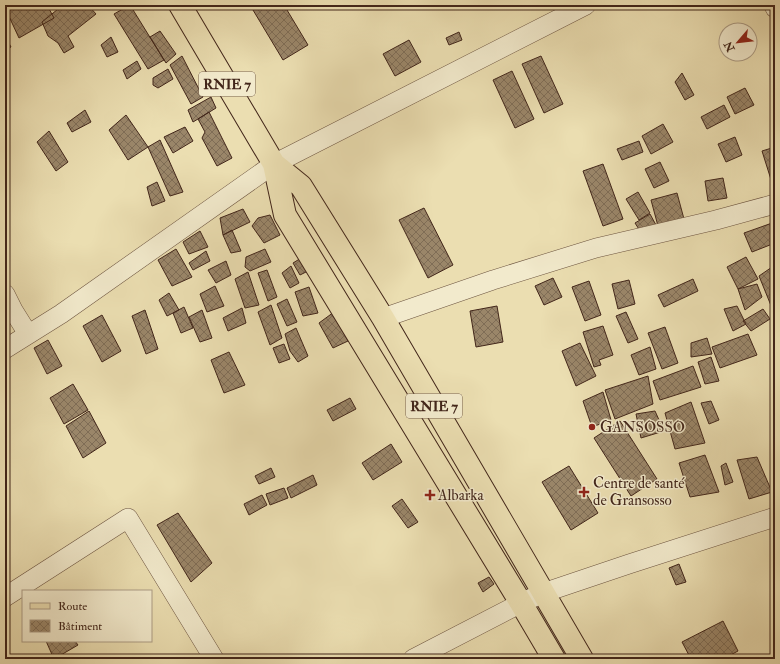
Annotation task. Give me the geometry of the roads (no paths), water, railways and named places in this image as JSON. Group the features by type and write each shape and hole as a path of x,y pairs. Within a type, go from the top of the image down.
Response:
{"main road":[{"name":"RNIE 7","path":"180,5 274,164 285,215 554,659"},
{"name":"RNIE 7","path":"274,164 302,186 383,318 582,659"}],"street":[{"path":"5,349 61,314 274,164 586,5"},
{"path":"383,318 493,280 596,248 716,220 775,204"},
{"path":"5,294 28,334"},
{"path":"413,659 543,593 775,517"},
{"path":"5,597 128,518 214,659"}],"place":[{"name":"GANSOSSO","path":"592,427"},
{"name":"Centre de santé de Gransosso","path":"584,492"},
{"name":"Albarka","path":"430,495"}]}
